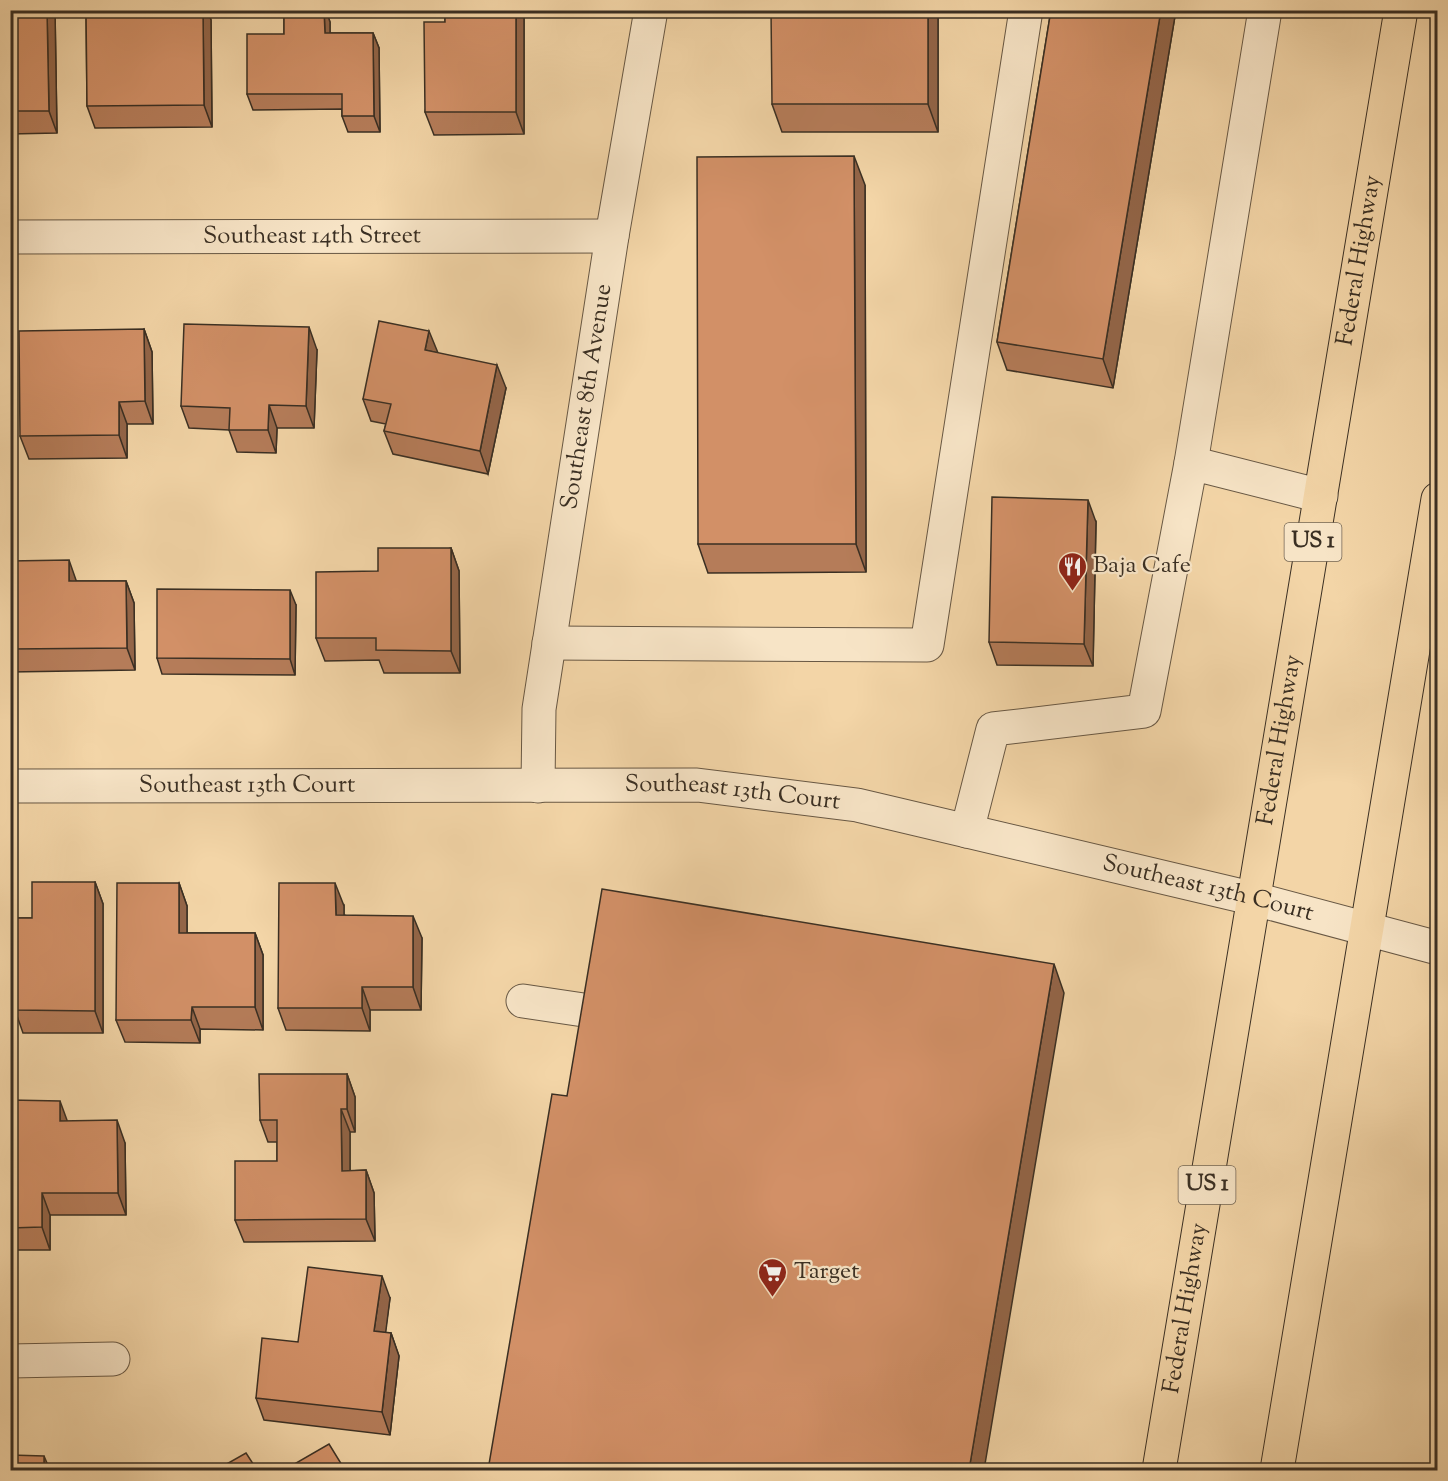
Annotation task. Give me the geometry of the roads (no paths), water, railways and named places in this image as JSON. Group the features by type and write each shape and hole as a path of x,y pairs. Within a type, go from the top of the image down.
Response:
{"main road":[{"name":"Federal Highway","path":"1159,1470 1401,10"},
{"path":"1277,1470 1366,927 1431,576 1437,499"}],"street":[{"name":"Southeast 8th Avenue","path":"538,786 539,709 612,236 651,10"},
{"path":"549,643 927,645 1026,10"},
{"path":"967,831 993,729 1144,711 1191,463 1266,10"},
{"name":"Southeast 14th Street","path":"10,237 612,236"},
{"path":"1191,463 1321,496"},
{"name":"Southeast 13th Court","path":"10,786 697,785 857,805 1255,899 1366,927 1437,948"},
{"path":"522,1000 597,1012"},
{"path":"10,1361 113,1359"}],"place":[{"name":"Baja Cafe","path":"1072,592"},
{"name":"Target","path":"773,1298"}]}
